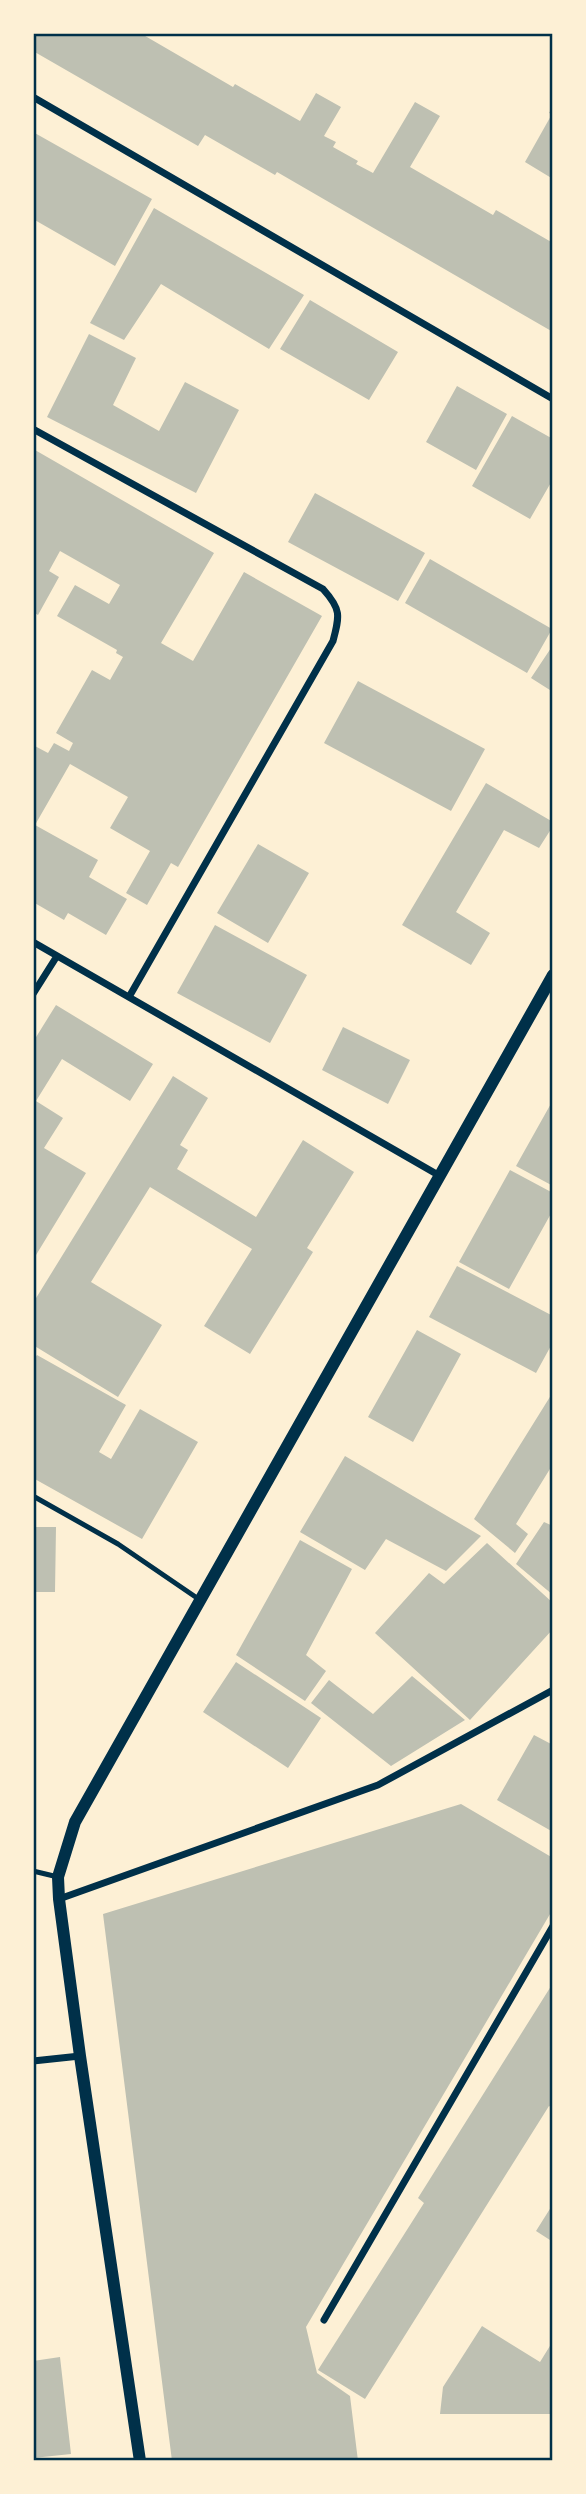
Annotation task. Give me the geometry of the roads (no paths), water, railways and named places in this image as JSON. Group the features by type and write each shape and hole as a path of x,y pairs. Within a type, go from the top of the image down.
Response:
{"street":[{"path":"33,97 553,399"},
{"path":"33,429 323,589 336,604 338,622 333,641 130,998"},
{"path":"33,942 440,1176"},
{"path":"33,994 57,956"},
{"path":"140,2461 80,2056 58,1877 75,1822 553,975"},
{"path":"60,1899 378,1785 553,1690"},
{"path":"324,2320 553,1926"},
{"path":"33,2061 80,2056"}],"lane":[{"path":"33,1496 118,1544 200,1600"},
{"path":"33,1871 58,1877"}]}
